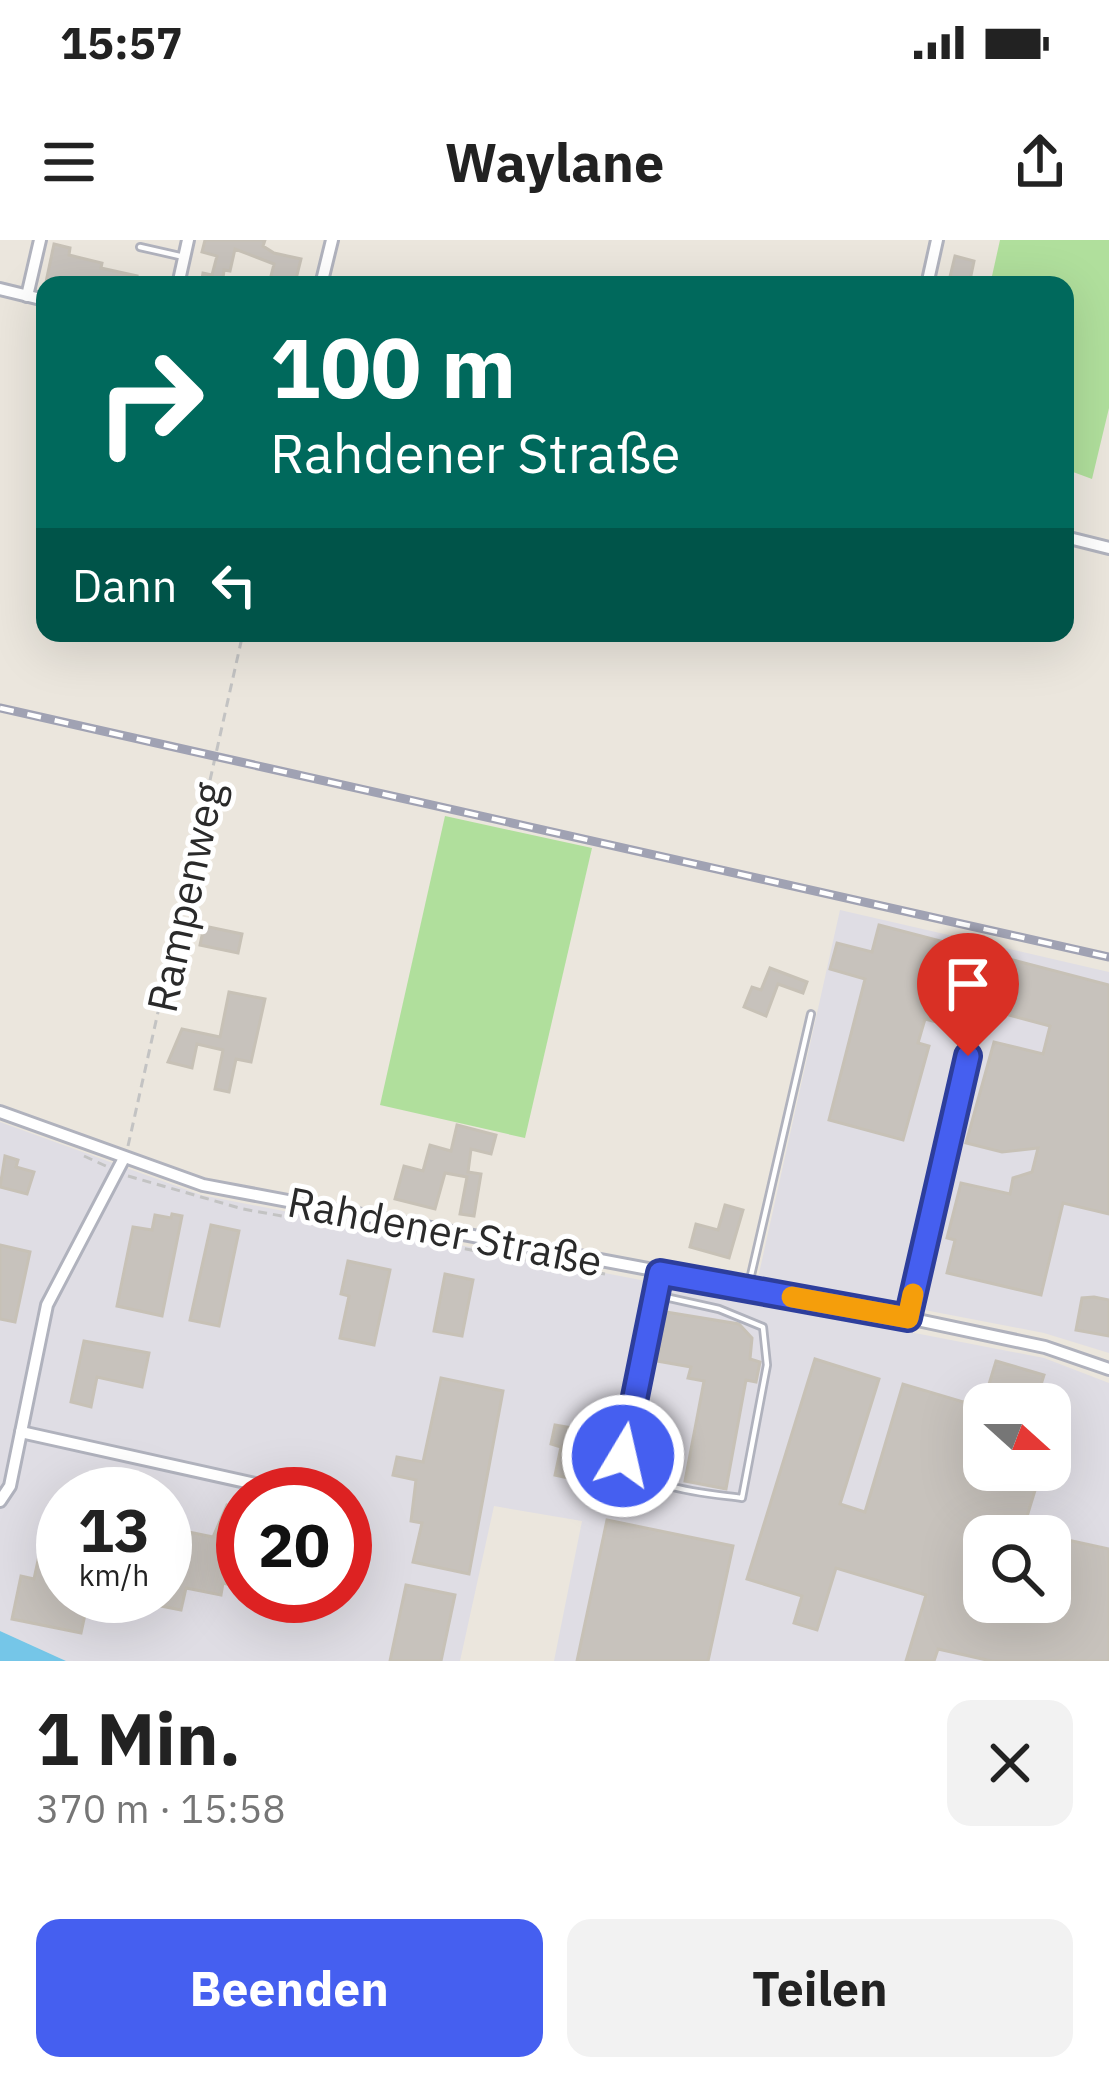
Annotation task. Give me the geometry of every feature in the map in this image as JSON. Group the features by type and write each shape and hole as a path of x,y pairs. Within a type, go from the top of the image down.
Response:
{"street":[{"path":"27,296 40,240"},
{"path":"180,276 188,240"},
{"path":"323,276 332,240"},
{"path":"928,276 937,240"},
{"path":"0,290 36,298"},
{"path":"1074,540 1109,548"},
{"name":"Rahdener Straße","path":"0,1112 120,1166 203,1186 908,1318 1045,1347 1109,1369"},
{"path":"0,1501 10,1486 47,1305 120,1166"},
{"path":"21,1432 216,1475"}],"lane":[{"path":"140,247 184,257"},
{"path":"748,1289 811,1014"},
{"path":"908,1318 968,1056"},
{"path":"656,1295 719,1309 763,1328 767,1365 742,1498 662,1482 640,1473 623,1456 660,1273"}],"path":[{"name":"Rampenweg","path":"120,1166 241,642"},
{"path":"120,1166 243,1209 596,1276 636,1268"}],"shaded area":[{"path":"840,910 1109,972 1109,1353 1044,1333 758,1278"},
{"path":"0,1122 201,1195 1044,1358 1109,1383 1109,1661 554,1661 582,1521 494,1506 460,1661 66,1661 0,1631"}],"green space":[{"path":"1000,240 1109,240 1109,408 1092,479 1074,472 1074,276 992,276"},
{"path":"445,816 592,848 525,1138 380,1105"}],"water":[{"path":"0,1631 66,1661 0,1661"}],"building":[{"path":"205,240 265,240 263,246 274,253 301,259 297,276 271,276 274,264 235,249 230,271 224,270 223,276 202,276 212,275 217,256 202,252"},
{"path":"54,244 70,248 69,255 102,263 101,268 137,276 47,276"},
{"path":"955,256 974,261 971,276 950,276"},
{"path":"879,925 1109,985 1109,1214 1063,1203 1041,1295 947,1273 955,1240 947,1238 961,1183 1010,1194 1013,1178 1032,1172 1038,1148 1002,1152 966,1143 994,1042 1043,1054 1050,1026 956,1001 948,1025 925,1019 918,1043 929,1046 903,1140 829,1120 865,979 830,969 837,943 872,952"},
{"path":"204,926 242,934 238,953 200,945"},
{"path":"770,968 807,982 803,993 778,984 766,1016 744,1007 752,987 761,990"},
{"path":"229,992 265,999 251,1062 236,1059 229,1092 215,1089 223,1050 197,1044 192,1068 168,1062 182,1029 220,1037"},
{"path":"457,1125 496,1135 491,1154 471,1149 468,1172 481,1174 474,1216 460,1214 467,1177 445,1173 435,1209 395,1199 404,1166 423,1171 430,1145 451,1151"},
{"path":"5,1156 18,1160 16,1167 34,1172 27,1194 0,1187"},
{"path":"725,1205 743,1210 729,1258 690,1247 696,1224 718,1230"},
{"path":"172,1214 182,1216 162,1316 117,1306 133,1227 152,1230 155,1215 171,1218"},
{"path":"211,1225 239,1231 219,1326 190,1320"},
{"path":"0,1245 30,1252 15,1322 0,1319"},
{"path":"348,1261 390,1270 374,1345 340,1338 349,1296 341,1294"},
{"path":"445,1274 473,1280 462,1336 434,1331"},
{"path":"1082,1298 1109,1300 1109,1336 1076,1330"},
{"path":"666,1312 739,1324 752,1338 750,1359 760,1362 756,1382 746,1380 726,1489 685,1481 704,1381 688,1378 691,1367 657,1361"},
{"path":"84,1341 149,1353 142,1387 97,1377 91,1407 71,1402"},
{"path":"815,1359 879,1379 840,1504 865,1512 903,1384 963,1402 963,1491 1035,1491 1027,1515 963,1515 963,1623 1071,1623 1071,1541 1109,1549 1109,1661 991,1661 938,1649 934,1661 906,1661 926,1595 836,1568 817,1630 794,1623 802,1596 747,1579"},
{"path":"996,1361 1044,1375 1042,1383 989,1383"},
{"path":"441,1378 503,1391 469,1574 413,1562 422,1523 411,1521 416,1480 393,1475 397,1457 423,1462"},
{"path":"555,1425 578,1429 568,1478 555,1475 561,1447 551,1444"},
{"path":"607,1520 733,1546 708,1661 577,1661"},
{"path":"216,1530 216,1594 192,1589 192,1533 213,1537"},
{"path":"36,1570 36,1623 83,1623 81,1633 12,1619 21,1576 34,1579"},
{"path":"406,1585 455,1595 441,1661 390,1661"}],"railway":[{"path":"0,708 1109,957"}],"slow traffic":[{"path":"792,1297 908,1318 913,1294"}],"route":[{"path":"623,1456 660,1273 908,1318 968,1056"}]}
